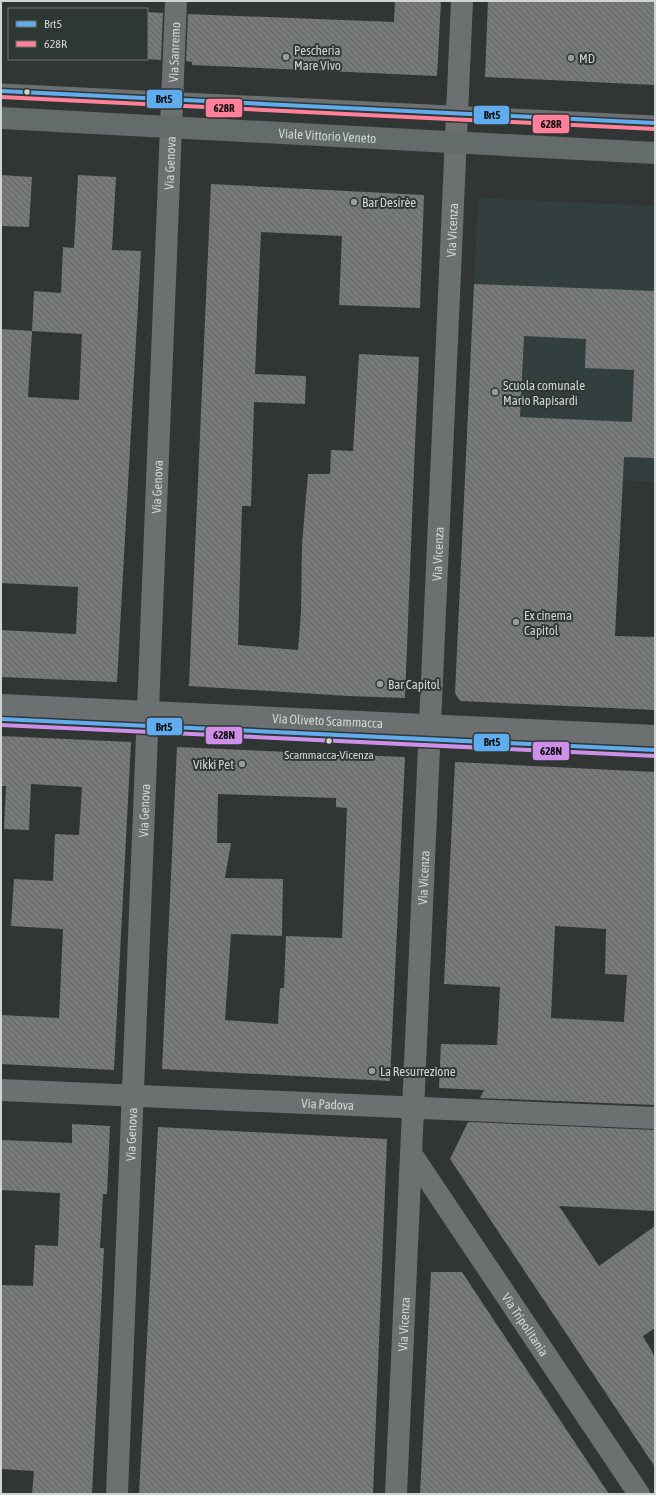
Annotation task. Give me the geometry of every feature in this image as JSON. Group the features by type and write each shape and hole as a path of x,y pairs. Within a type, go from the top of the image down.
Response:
{"main road":[{"name":"Viale Vittorio Veneto","path":"1,118 655,153"}],"street":[{"name":"Via Sanremo","path":"172,127 176,1"},
{"name":"Via Vicenza","path":"396,1494 462,1"},
{"name":"Via Genova","path":"117,1494 172,127"},
{"name":"Via Oliveto Scammacca","path":"1,705 148,719 430,732 655,736"},
{"name":"Via Padova","path":"1,1090 655,1118"},
{"name":"Via Tripolitania","path":"412,1155 639,1494"}],"lane":[{"path":"1,91 655,123"},
{"path":"1,719 148,719"},
{"path":"430,732 655,750"}],"shaded area":[{"path":"478,198 655,206 655,482 465,473"}],"building":[{"path":"395,1 441,1 437,76 192,65 192,62 186,61 188,14 394,22"},
{"path":"488,1 655,1 655,85 485,77"},
{"path":"148,12 163,13 161,60 148,59"},
{"path":"1,175 32,177 29,227 1,226"},
{"path":"78,175 116,177 112,250 141,251 117,682 1,677 1,630 76,634 78,587 1,583 1,329 32,331 34,291 61,293 63,247 74,248","holes":["32,331 82,334 79,400 28,397"]},
{"path":"211,184 424,195 420,308 339,305 342,236 261,232 255,374 306,376 305,404 254,402 251,506 242,506 238,645 298,650 301,612 302,544 308,474 330,474 331,450 353,451 359,354 419,357 405,698 189,686"},
{"path":"474,284 655,291 655,458 624,457 615,636 655,637 655,710 460,701 455,693","holes":["524,336 586,339 585,368 634,370 632,422 520,417"]},
{"path":"1,736 131,742 114,1070 1,1064 1,1015 59,1018 63,929 11,926 14,879 53,881 55,834 79,835 82,787 31,784 29,830 4,829 6,786 1,786"},
{"path":"177,747 405,757 390,1081 162,1069","holes":["218,794 336,798 336,807 347,808 342,938 286,936 284,988 280,988 278,1024 225,1020 231,934 282,936 283,879 225,878 231,843 217,843"]},
{"path":"455,762 655,772 655,1105 480,1098 484,1090 439,1088 441,1044 497,1045 500,987 444,984","holes":["555,926 606,929 605,974 627,975 624,1022 551,1018"]},
{"path":"468,1122 655,1130 655,1211 559,1206 599,1266 655,1226 655,1328 643,1336 655,1357 655,1467 450,1159"},
{"path":"72,1124 110,1126 107,1194 103,1194 100,1248 104,1248 92,1494 32,1494 34,1471 1,1469 1,1285 33,1286 35,1245 58,1246 60,1193 1,1190 1,1140 72,1143"},
{"path":"158,1127 387,1139 373,1494 139,1494"},
{"path":"431,1272 462,1272 609,1494 420,1494"}],"transit line":[{"name":"Brt5","path":"1,91 655,123"},
{"name":"628R","path":"1,97 655,129"},
{"name":"Brt5","path":"1,719 655,750"},
{"name":"628N","path":"1,725 655,756"}],"place":[{"name":"Pescheria Mare Vivo","path":"286,57"},
{"name":"MD","path":"571,58"},
{"name":"Bar Desirèe","path":"354,202"},
{"name":"Scuola comunale Mario Rapisardi","path":"495,392"},
{"name":"Ex cinema Capitol","path":"516,622"},
{"name":"Bar Capitol","path":"380,684"},
{"name":"Scammacca-Vicenza","path":"329,741"},
{"name":"Vikki Pet","path":"242,764"},
{"name":"La Resurrezione","path":"372,1071"}]}
